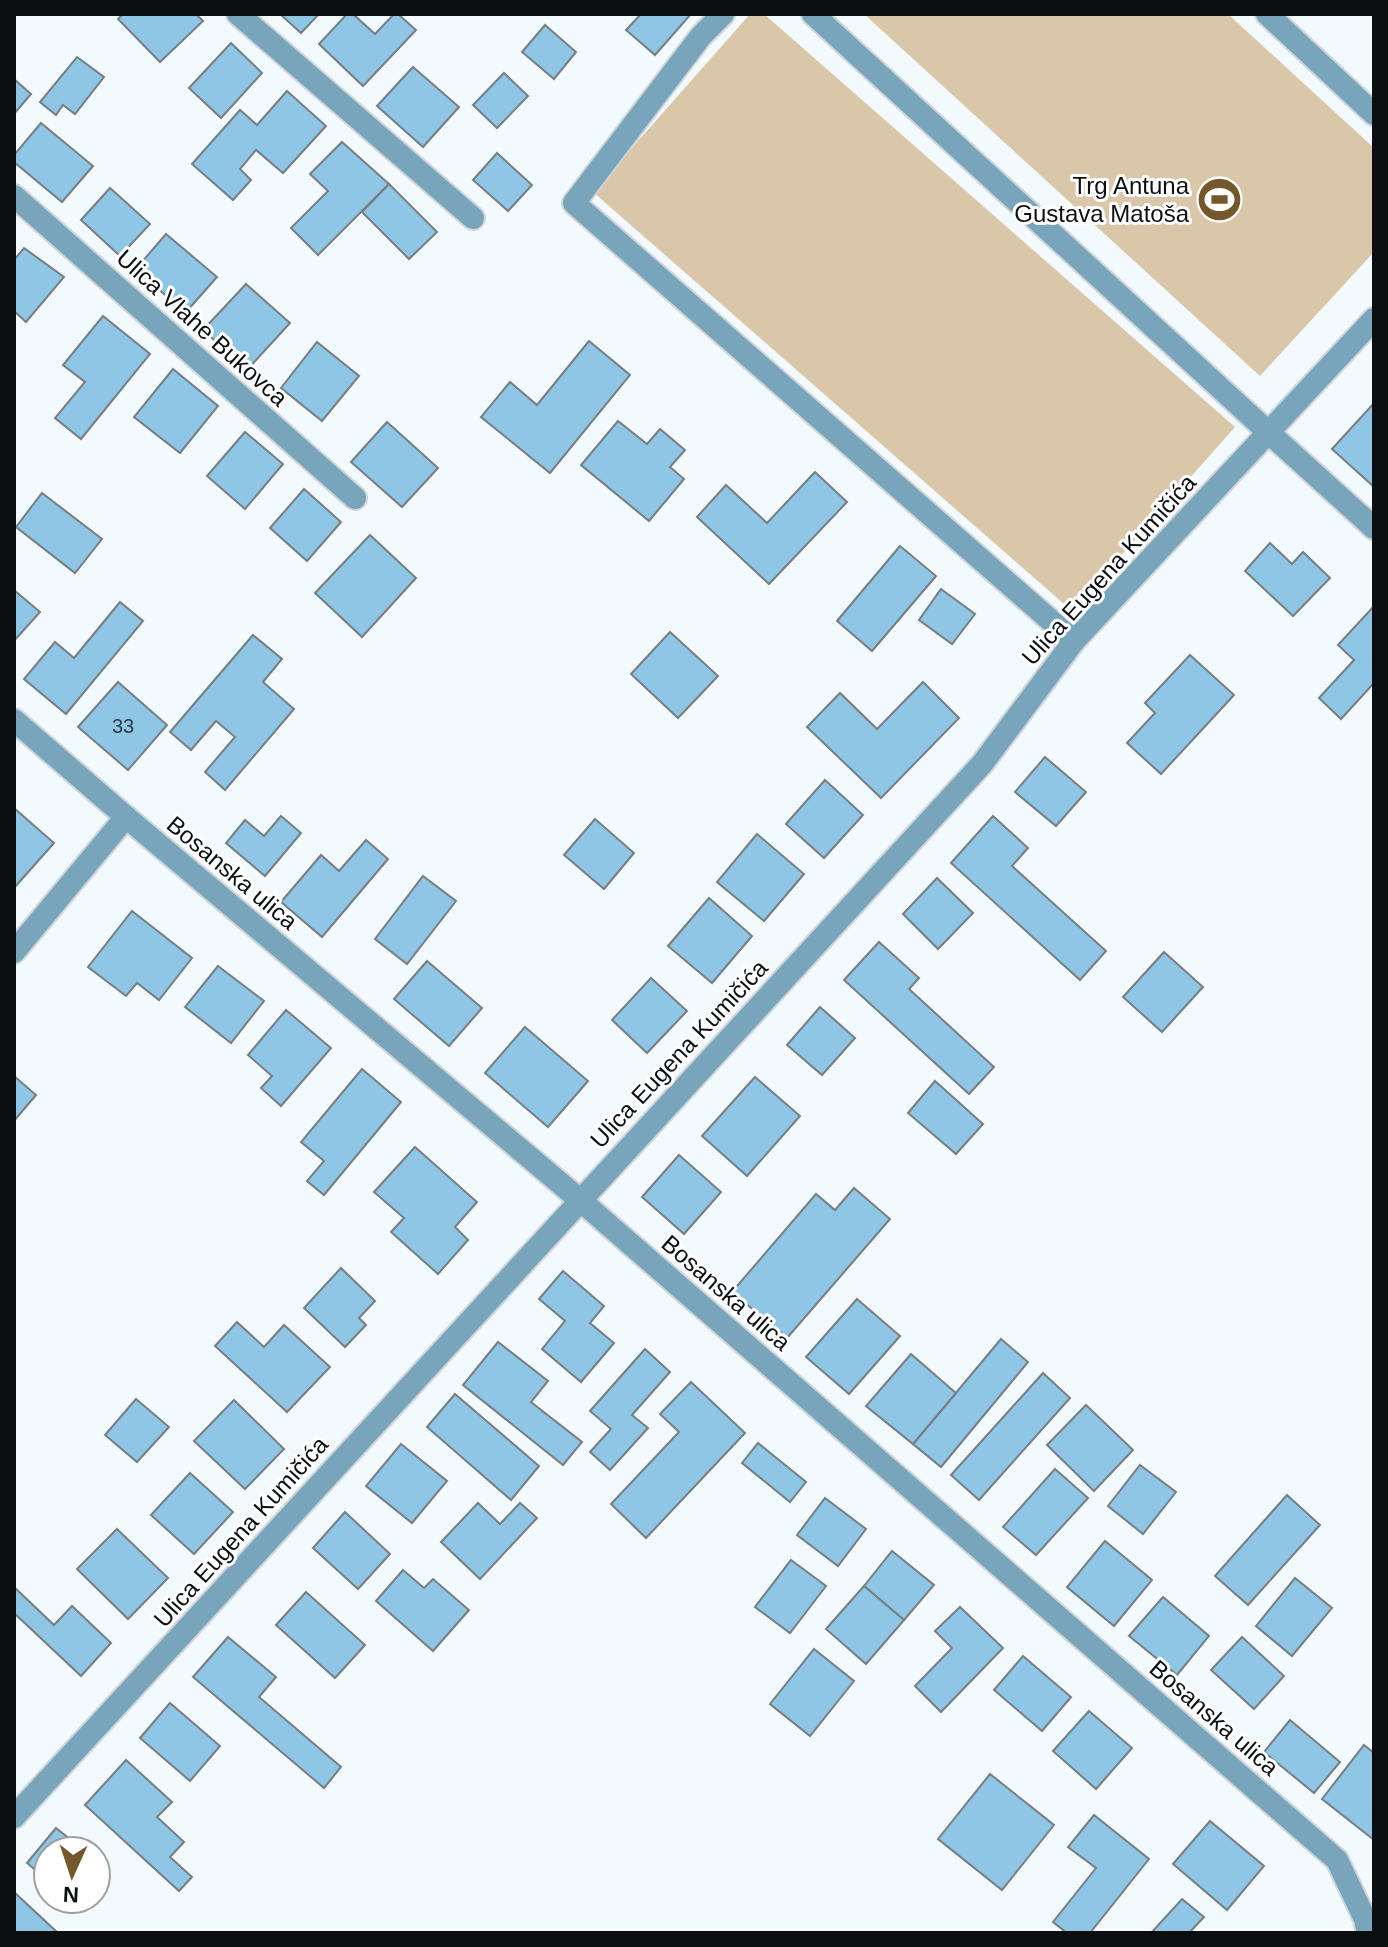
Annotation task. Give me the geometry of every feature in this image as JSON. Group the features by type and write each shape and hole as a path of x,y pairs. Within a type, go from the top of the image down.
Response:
{"street":[{"path":"238,14 473,218"},
{"path":"723,14 701,36 574,203 1074,641"},
{"path":"813,14 1374,528"},
{"path":"1267,14 1374,114"},
{"name":"Ulica Vlahe Bukovca","path":"14,196 355,498"},
{"name":"Ulica Eugena Kumičića","path":"14,1817 982,764 1074,641 1374,319"},
{"name":"Bosanska ulica","path":"14,720 580,1200 1337,1860 1365,1919 1368,1933"},
{"path":"14,952 126,817"}],"shaded area":[{"name":"Trg Antuna Gustava Matoša","path":"750,14 764,14 1235,427 1072,611 593,192"},
{"name":"Trg Antuna Gustava Matoša","path":"864,14 1228,14 1374,148 1374,252 1260,376"}],"building":[{"path":"123,14 196,14 203,21 160,62 118,19"},
{"path":"280,14 319,14 301,33"},
{"path":"347,14 353,14 375,34 394,14 416,30 363,86 319,44"},
{"path":"641,14 691,14 655,55 626,30"},
{"path":"545,25 576,52 554,79 522,52"},
{"path":"231,43 262,73 221,118 189,88"},
{"path":"77,57 104,77 75,114 63,105 56,115 40,102"},
{"path":"413,67 459,107 423,147 377,106"},
{"path":"504,73 528,96 497,128 473,105"},
{"path":"14,79 31,94 14,114"},
{"path":"287,91 326,126 283,173 256,150 240,169 251,180 233,200 192,164 240,110 257,125"},
{"path":"41,123 93,166 62,202 14,162 14,155"},
{"path":"342,142 389,184 318,255 291,228 328,191 310,174"},
{"path":"497,153 532,185 508,211 473,180"},
{"path":"389,184 437,232 409,259 362,212"},
{"path":"110,188 150,224 120,256 81,220"},
{"path":"166,234 217,277 186,312 135,270"},
{"path":"24,248 64,277 26,322 14,311 14,260"},
{"path":"246,284 290,323 247,370 203,330"},
{"path":"103,316 150,354 81,439 55,418 85,382 63,365"},
{"path":"589,341 630,375 550,473 481,417 510,382 537,405"},
{"path":"317,342 359,376 322,421 281,388"},
{"path":"173,369 218,406 180,453 134,417"},
{"path":"1374,403 1374,487 1332,449"},
{"path":"618,421 647,444 660,429 685,450 670,467 684,479 649,521 581,465"},
{"path":"387,422 438,468 402,507 351,462"},
{"path":"245,432 283,464 245,509 207,476"},
{"path":"815,472 847,502 769,584 697,517 726,485 767,523"},
{"path":"304,489 341,522 307,561 270,528"},
{"path":"42,493 102,539 75,573 16,527"},
{"path":"370,535 416,578 362,637 315,593"},
{"path":"1270,543 1292,564 1303,552 1330,578 1293,616 1245,571"},
{"path":"900,546 936,576 872,651 837,621"},
{"path":"941,589 975,614 952,644 919,620"},
{"path":"14,590 40,612 14,641"},
{"path":"120,602 143,621 66,714 24,679 55,642 74,658"},
{"path":"1374,606 1374,683 1341,719 1319,698 1354,660 1338,645"},
{"path":"670,632 718,676 678,718 631,674"},
{"path":"253,635 282,659 263,682 294,709 225,790 205,772 235,737 216,721 191,750 170,732"},
{"path":"1190,655 1234,695 1161,774 1127,743 1155,713 1145,703"},
{"path":"118,682 167,725 128,770 78,727"},
{"path":"923,682 959,718 881,798 807,727 840,693 877,729"},
{"path":"1045,757 1086,792 1056,826 1015,792"},
{"path":"825,780 863,815 824,858 786,824"},
{"path":"14,808 54,843 14,888"},
{"path":"281,816 301,833 265,876 226,843 245,820 264,836"},
{"path":"993,816 1028,848 1012,866 1106,951 1080,980 951,863"},
{"path":"595,819 634,853 604,889 564,855"},
{"path":"757,834 804,874 764,921 717,882"},
{"path":"366,840 388,859 322,937 281,902 321,855 339,871"},
{"path":"423,876 456,901 407,964 375,939"},
{"path":"937,878 973,913 938,949 903,914"},
{"path":"709,898 752,936 712,983 668,946"},
{"path":"132,911 192,958 159,1000 137,983 126,996 88,967"},
{"path":"879,942 919,978 909,989 994,1067 969,1094 844,980"},
{"path":"1164,952 1203,987 1162,1032 1123,997"},
{"path":"427,961 482,1008 449,1046 394,999"},
{"path":"218,966 264,1001 231,1043 185,1007"},
{"path":"651,978 687,1011 647,1053 612,1020"},
{"path":"820,1007 855,1038 822,1075 787,1045"},
{"path":"286,1010 331,1048 281,1106 261,1088 272,1076 248,1055"},
{"path":"525,1027 588,1081 548,1127 485,1073"},
{"path":"362,1069 401,1102 324,1195 307,1181 324,1161 301,1142"},
{"path":"14,1076 36,1095 14,1121"},
{"path":"755,1077 800,1116 747,1176 702,1136"},
{"path":"935,1081 983,1124 956,1154 908,1113"},
{"path":"415,1147 477,1202 455,1227 468,1240 438,1274 391,1232 404,1218 374,1192"},
{"path":"679,1155 721,1192 684,1234 642,1197"},
{"path":"854,1188 890,1219 787,1338 732,1292 816,1194 835,1210"},
{"path":"341,1268 375,1301 359,1318 366,1325 345,1347 304,1308"},
{"path":"563,1271 604,1306 590,1323 614,1343 581,1382 542,1349 565,1321 539,1299"},
{"path":"857,1299 900,1336 849,1394 806,1357"},
{"path":"237,1322 264,1347 284,1325 330,1367 287,1412 215,1346"},
{"path":"1001,1339 1028,1362 941,1467 913,1444"},
{"path":"498,1342 548,1381 531,1402 582,1442 563,1465 463,1385"},
{"path":"645,1349 670,1372 632,1415 648,1428 610,1470 590,1452 611,1429 590,1411"},
{"path":"911,1354 956,1393 913,1444 866,1406"},
{"path":"1043,1373 1070,1398 979,1500 951,1475"},
{"path":"691,1382 745,1433 646,1538 611,1504 679,1432 660,1414"},
{"path":"455,1394 539,1466 511,1500 427,1427"},
{"path":"136,1399 169,1427 137,1462 105,1435"},
{"path":"234,1400 284,1449 245,1489 194,1441"},
{"path":"1086,1405 1133,1450 1094,1491 1047,1445"},
{"path":"758,1443 806,1482 790,1502 742,1463"},
{"path":"401,1444 447,1481 412,1523 366,1486"},
{"path":"1140,1465 1176,1492 1143,1534 1108,1506"},
{"path":"1055,1469 1088,1498 1036,1555 1003,1527"},
{"path":"190,1473 233,1512 194,1554 151,1515"},
{"path":"1287,1495 1320,1525 1248,1605 1215,1576"},
{"path":"825,1498 866,1529 838,1566 797,1535"},
{"path":"478,1503 500,1524 520,1503 537,1518 480,1579 441,1542"},
{"path":"345,1512 390,1554 358,1589 313,1548"},
{"path":"117,1529 168,1578 128,1619 77,1569"},
{"path":"1105,1541 1152,1580 1114,1626 1067,1587"},
{"path":"892,1551 934,1585 904,1620 864,1586"},
{"path":"791,1560 826,1586 790,1633 755,1607"},
{"path":"403,1570 424,1588 433,1579 469,1610 433,1651 376,1601"},
{"path":"1295,1578 1332,1608 1292,1656 1256,1626"},
{"path":"864,1586 904,1620 866,1664 826,1629"},
{"path":"14,1587 54,1625 72,1606 111,1643 81,1676 14,1613"},
{"path":"306,1592 365,1645 335,1678 276,1625"},
{"path":"1163,1597 1209,1636 1177,1675 1129,1636"},
{"path":"960,1607 1003,1648 941,1712 915,1686 952,1648 935,1631"},
{"path":"228,1637 276,1677 259,1697 341,1767 324,1788 193,1677"},
{"path":"1242,1637 1284,1676 1254,1709 1211,1670"},
{"path":"814,1649 854,1681 810,1736 770,1704"},
{"path":"1023,1656 1071,1697 1042,1731 994,1690"},
{"path":"170,1703 220,1746 190,1781 140,1738"},
{"path":"1089,1711 1132,1748 1096,1789 1053,1751"},
{"path":"1290,1720 1340,1762 1314,1793 1264,1752"},
{"path":"1364,1745 1374,1753 1374,1840 1322,1799"},
{"path":"126,1760 172,1802 157,1817 184,1842 170,1857 192,1877 179,1891 85,1805"},
{"path":"990,1774 1054,1825 1002,1890 938,1839"},
{"path":"1094,1815 1149,1859 1090,1933 1067,1933 1053,1922 1096,1868 1068,1847"},
{"path":"1210,1821 1264,1866 1227,1910 1173,1864"},
{"path":"56,1828 65,1835 50,1835"},
{"path":"14,1892 32,1909 32,1915 39,1915 58,1933 14,1933"},
{"path":"1182,1899 1204,1917 1189,1933 1151,1933"}],"place":[{"name":"Trg Antuna Gustava Matoša","path":"1220,200"}]}
